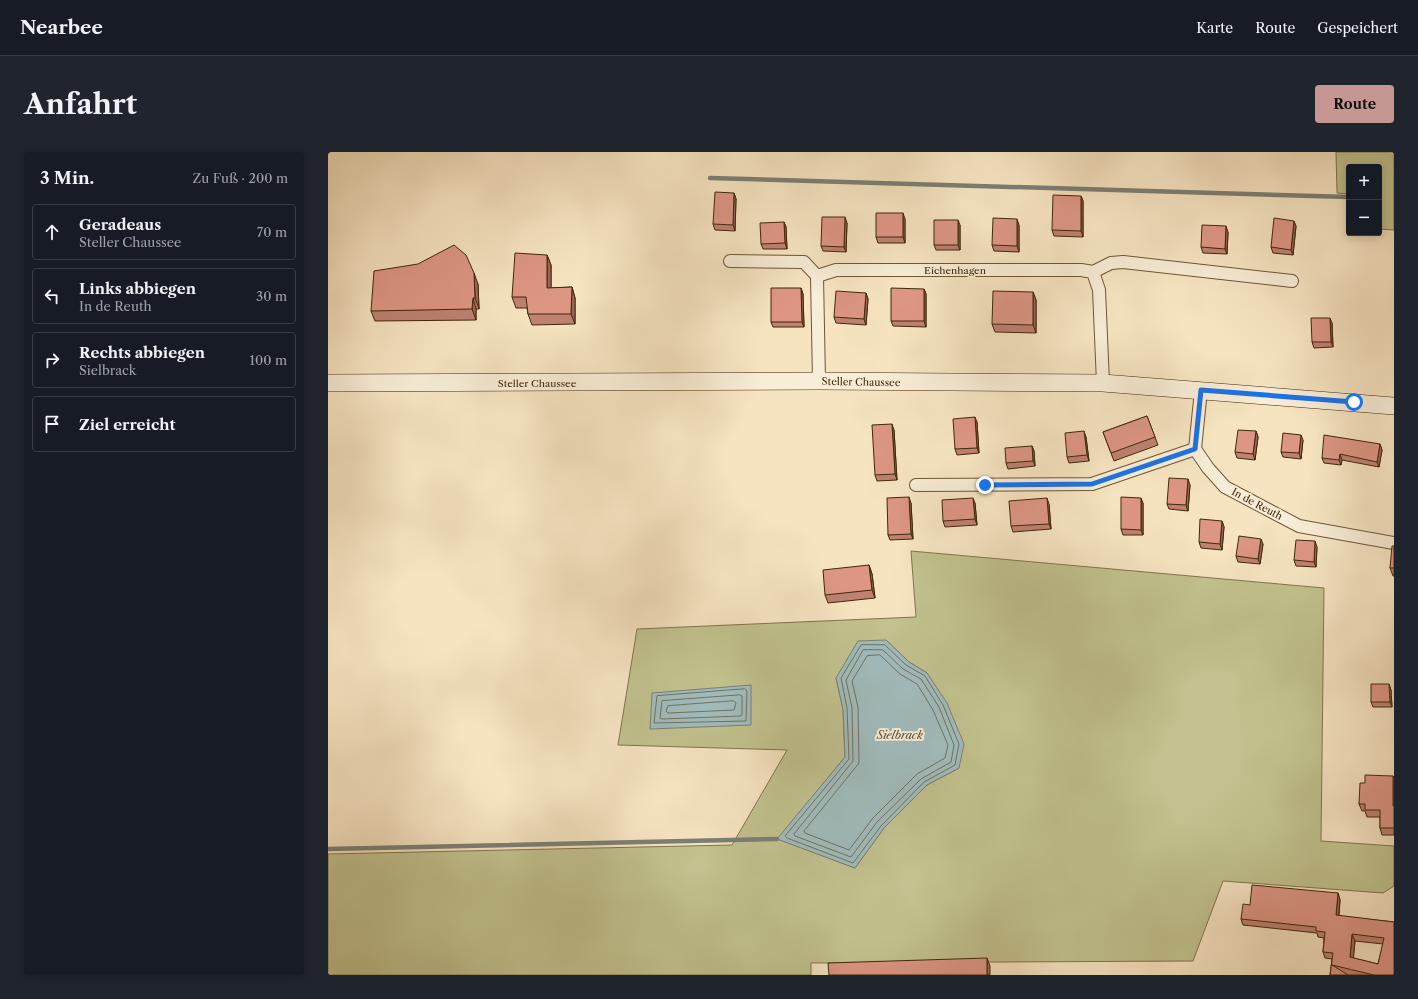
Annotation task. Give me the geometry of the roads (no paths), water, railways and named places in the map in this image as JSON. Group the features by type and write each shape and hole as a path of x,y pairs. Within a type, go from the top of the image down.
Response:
{"street":[{"path":"730,261 804,262 818,276 819,381"},
{"path":"1103,383 1099,290 1093,272 1111,263 1122,262 1292,281"},
{"name":"Eichenhagen","path":"818,276 836,270 1081,270 1093,272"},
{"name":"Steller Chaussee","path":"328,383 819,381 1103,383 1394,406"},
{"path":"916,486 1092,484 1195,449 1201,390"},
{"name":"In de Reuth","path":"1195,449 1208,468 1225,487 1299,526 1394,543"}],"water":[{"name":"Sielbrack","path":"886,640 909,662 927,673 947,703 964,744 959,768 927,785 884,828 855,868 777,839 845,757 843,709 836,678 858,641"},
{"path":"751,685 751,725 650,729 652,693"}],"waterway":[{"path":"710,178 1346,197"},
{"path":"328,849 777,839"}]}
